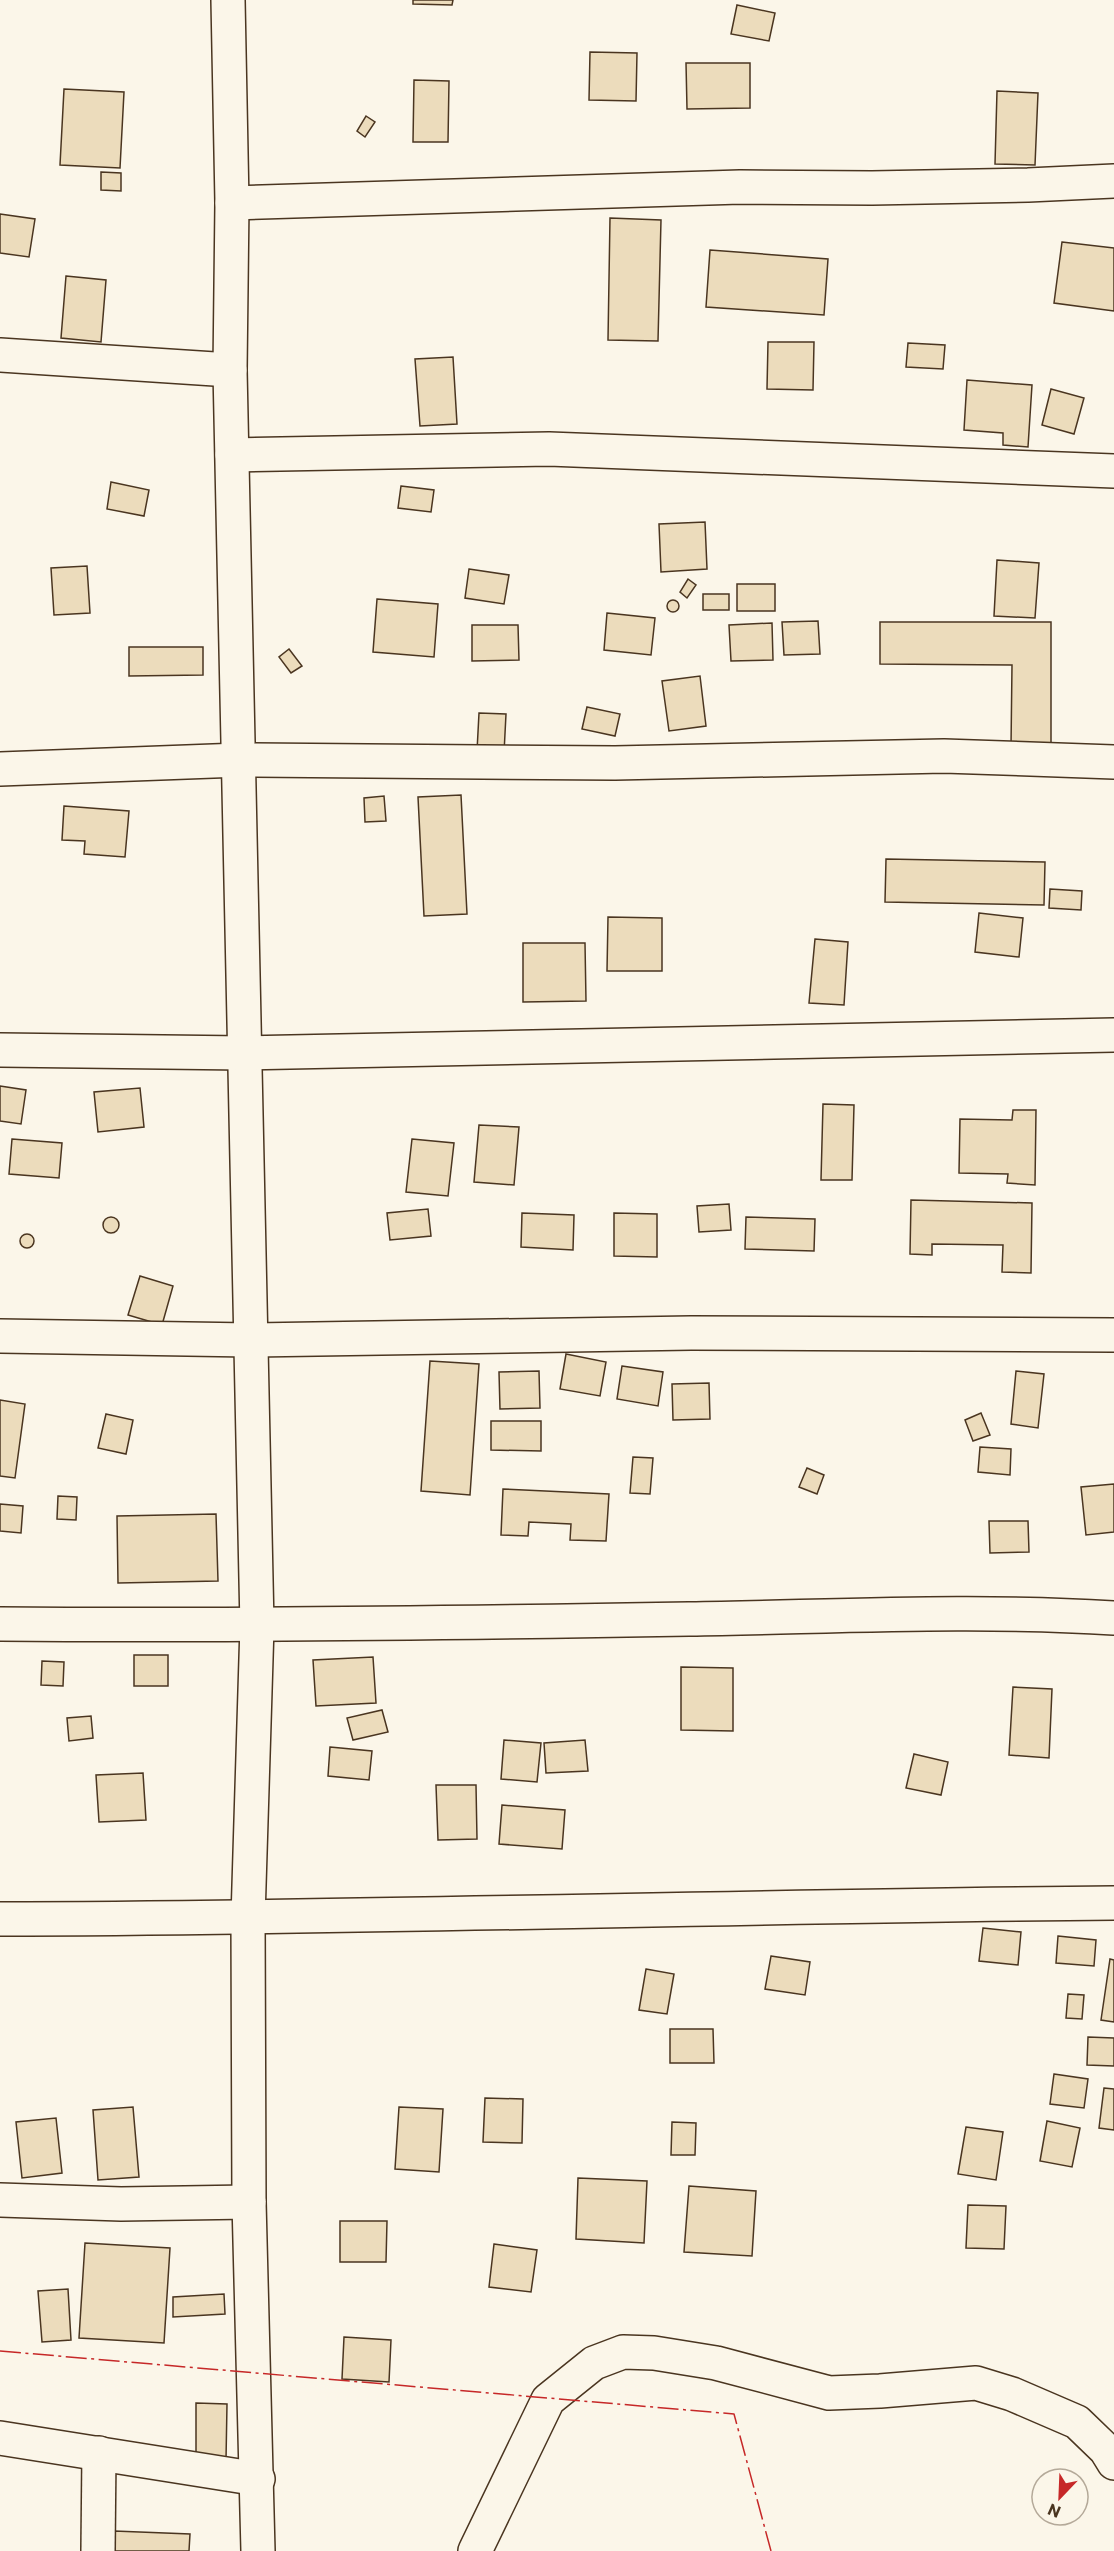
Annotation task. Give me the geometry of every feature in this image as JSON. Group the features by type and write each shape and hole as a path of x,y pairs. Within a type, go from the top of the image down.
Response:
{"street":[{"path":"228,0 232,203 232,455 257,1626 248,1918 249,2202 258,2479 258,2551"},
{"path":"232,203 728,187 872,188 1114,181"},
{"path":"0,355 231,370"},
{"path":"232,455 549,449 1114,471"},
{"path":"0,769 240,760 615,764 944,756 1114,762"},
{"path":"0,1050 244,1053 1114,1035"},
{"path":"0,1336 250,1340 691,1333 1114,1335"},
{"path":"0,1624 257,1626 732,1618 899,1612 1060,1614 1114,1618"},
{"path":"0,1919 248,1918 877,1905 1114,1903"},
{"path":"0,2200 121,2204 249,2202"},
{"path":"475,2551 548,2400 594,2363 623,2352 654,2353 716,2363 829,2393 976,2383 1012,2394 1077,2422 1106,2450 1114,2463"},
{"path":"0,2438 258,2479"},
{"path":"98,2551 99,2453"}],"building":[{"path":"413,0 453,0 452,5 413,4"},
{"path":"737,5 775,13 769,41 731,34"},
{"path":"590,52 637,53 636,101 589,100"},
{"path":"686,63 750,63 750,108 687,109"},
{"path":"414,80 449,81 448,142 413,142"},
{"path":"64,89 124,92 120,168 60,165"},
{"path":"997,91 1038,93 1035,165 995,164"},
{"path":"366,116 375,122 365,137 357,131"},
{"path":"101,172 121,173 121,191 101,190"},
{"path":"0,214 35,219 29,257 0,253"},
{"path":"610,218 661,220 658,341 608,340"},
{"path":"1062,242 1114,248 1114,311 1054,303"},
{"path":"710,250 828,259 824,315 706,307"},
{"path":"66,276 106,280 101,342 61,338"},
{"path":"768,342 814,342 813,390 767,389"},
{"path":"908,343 945,345 943,369 906,367"},
{"path":"453,357 457,424 420,426 415,359"},
{"path":"967,380 1032,385 1028,447 1003,445 1003,433 964,430"},
{"path":"1051,389 1084,398 1074,434 1042,425"},
{"path":"111,482 149,490 144,516 107,509"},
{"path":"401,486 434,490 431,512 398,508"},
{"path":"705,522 707,569 661,572 659,524"},
{"path":"997,560 1039,563 1035,618 994,616"},
{"path":"87,566 90,613 54,615 51,568"},
{"path":"469,569 509,575 504,604 465,598"},
{"path":"688,579 696,585 687,598 680,592"},
{"path":"737,584 775,584 775,611 737,611"},
{"path":"703,594 729,594 729,610 703,610"},
{"path":"377,599 438,604 434,657 373,652"},
{"path":"673,600 679,606 673,612 667,606"},
{"path":"607,613 655,618 651,655 604,650"},
{"path":"818,621 820,654 784,655 782,622"},
{"path":"880,622 1051,622 1051,747 1011,747 1012,665 880,664"},
{"path":"772,623 773,660 731,661 729,625"},
{"path":"472,625 518,625 519,660 472,661"},
{"path":"129,647 203,647 203,675 129,676"},
{"path":"289,649 302,666 291,673 279,657"},
{"path":"700,676 706,726 669,731 662,681"},
{"path":"587,707 620,714 615,736 582,729"},
{"path":"479,713 506,714 504,753 477,751"},
{"path":"461,795 467,914 424,916 418,797"},
{"path":"384,796 386,821 365,822 364,798"},
{"path":"64,806 129,811 125,857 84,854 85,841 62,840"},
{"path":"886,859 1045,862 1044,905 885,902"},
{"path":"1050,889 1082,891 1081,910 1049,908"},
{"path":"979,913 1023,918 1019,957 975,952"},
{"path":"608,917 662,918 662,971 607,971"},
{"path":"815,939 848,942 844,1005 809,1003"},
{"path":"523,943 585,943 586,1001 523,1002"},
{"path":"0,1086 26,1090 21,1124 0,1121"},
{"path":"140,1088 144,1127 98,1132 94,1092"},
{"path":"823,1104 854,1105 852,1180 821,1180"},
{"path":"1013,1110 1036,1110 1035,1185 1007,1183 1008,1174 959,1173 960,1119 1012,1120"},
{"path":"479,1125 519,1127 514,1185 474,1182"},
{"path":"12,1139 62,1143 59,1178 9,1174"},
{"path":"412,1139 454,1143 448,1196 406,1192"},
{"path":"911,1200 1032,1203 1031,1273 1002,1272 1003,1245 932,1244 932,1255 910,1254"},
{"path":"729,1204 731,1230 699,1232 697,1206"},
{"path":"428,1209 431,1236 390,1240 387,1213"},
{"path":"522,1213 574,1215 573,1250 521,1247"},
{"path":"614,1213 657,1214 657,1257 614,1256"},
{"path":"108,1217 114,1217 119,1225 117,1231 108,1233 103,1228 103,1222"},
{"path":"746,1217 815,1219 814,1251 745,1249"},
{"path":"24,1234 30,1234 34,1241 30,1248 24,1248 20,1244 20,1238"},
{"path":"140,1276 173,1286 162,1325 128,1315"},
{"path":"566,1354 606,1362 600,1396 560,1389"},
{"path":"430,1361 479,1364 470,1495 421,1491"},
{"path":"622,1366 663,1372 658,1406 617,1399"},
{"path":"539,1371 540,1408 500,1409 499,1372"},
{"path":"1016,1371 1044,1374 1038,1428 1011,1424"},
{"path":"709,1383 710,1419 673,1420 672,1384"},
{"path":"0,1400 25,1404 15,1478 0,1476"},
{"path":"981,1413 990,1435 973,1441 965,1420"},
{"path":"106,1414 133,1420 126,1454 98,1448"},
{"path":"491,1421 541,1421 541,1451 491,1450"},
{"path":"980,1447 1011,1449 1010,1475 978,1472"},
{"path":"633,1457 653,1458 650,1494 630,1493"},
{"path":"807,1468 824,1475 817,1494 799,1487"},
{"path":"1114,1484 1114,1532 1086,1535 1081,1487"},
{"path":"503,1489 609,1494 606,1541 570,1540 571,1524 529,1522 528,1536 501,1535"},
{"path":"58,1496 77,1497 76,1520 57,1519"},
{"path":"0,1504 23,1506 21,1533 0,1531"},
{"path":"216,1514 218,1581 118,1583 117,1516"},
{"path":"989,1521 1028,1521 1029,1552 990,1553"},
{"path":"134,1655 168,1655 168,1686 134,1686"},
{"path":"373,1657 376,1703 316,1706 313,1660"},
{"path":"42,1661 64,1662 63,1686 41,1685"},
{"path":"681,1667 733,1668 733,1731 681,1730"},
{"path":"1013,1687 1052,1689 1049,1758 1009,1755"},
{"path":"382,1710 388,1732 353,1740 347,1718"},
{"path":"91,1716 93,1738 69,1741 67,1718"},
{"path":"504,1740 541,1743 537,1782 501,1779"},
{"path":"585,1740 588,1771 546,1773 544,1743"},
{"path":"330,1747 372,1751 369,1780 328,1776"},
{"path":"914,1754 948,1762 941,1795 906,1788"},
{"path":"143,1773 146,1820 99,1822 96,1775"},
{"path":"436,1785 476,1785 477,1839 438,1840"},
{"path":"502,1805 565,1810 562,1849 499,1844"},
{"path":"983,1928 1021,1932 1018,1965 979,1961"},
{"path":"1058,1936 1096,1940 1094,1966 1056,1963"},
{"path":"771,1956 810,1962 805,1995 765,1989"},
{"path":"1110,1959 1114,1960 1114,2022 1101,2020"},
{"path":"646,1969 674,1974 667,2014 639,2010"},
{"path":"1068,1994 1084,1995 1082,2019 1066,2018"},
{"path":"670,2029 713,2029 714,2063 670,2063"},
{"path":"1088,2037 1114,2038 1114,2066 1087,2065"},
{"path":"1054,2074 1088,2079 1084,2108 1050,2104"},
{"path":"1104,2088 1114,2089 1114,2130 1099,2128"},
{"path":"485,2098 523,2099 522,2143 483,2142"},
{"path":"133,2107 139,2177 98,2180 93,2110"},
{"path":"399,2107 443,2109 439,2172 395,2169"},
{"path":"56,2118 62,2173 22,2178 16,2122"},
{"path":"1047,2121 1080,2128 1072,2167 1040,2161"},
{"path":"672,2122 696,2123 695,2155 671,2155"},
{"path":"966,2127 1003,2132 996,2180 958,2174"},
{"path":"578,2178 647,2181 644,2243 576,2239"},
{"path":"689,2186 756,2191 752,2256 684,2252"},
{"path":"968,2205 1006,2206 1004,2249 966,2248"},
{"path":"340,2221 387,2221 386,2262 340,2262"},
{"path":"85,2243 170,2248 164,2343 79,2338"},
{"path":"494,2244 537,2250 531,2292 489,2287"},
{"path":"68,2289 71,2340 42,2342 38,2291"},
{"path":"224,2294 225,2314 173,2317 173,2297"},
{"path":"344,2337 391,2340 389,2382 342,2379"},
{"path":"196,2403 227,2404 226,2460 196,2460"},
{"path":"114,2531 190,2534 189,2551 113,2551"}],"power":[{"path":"0,2351 734,2414 771,2551"}]}
